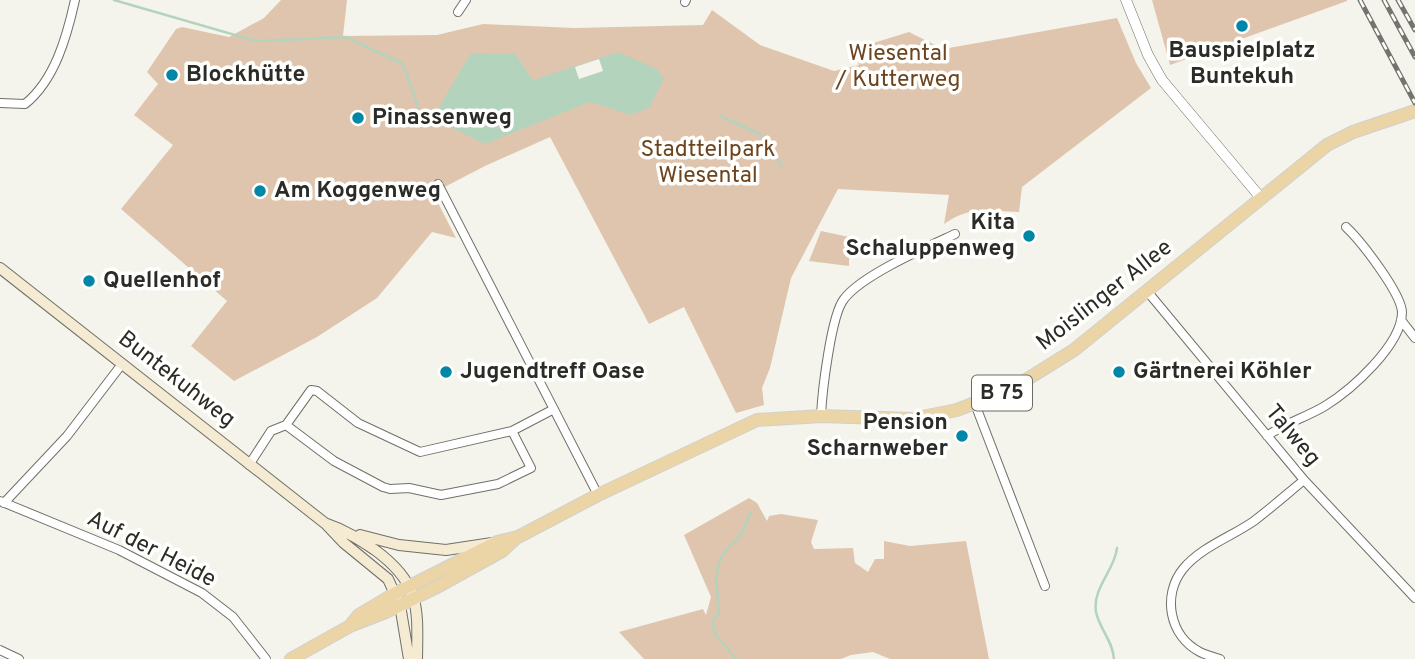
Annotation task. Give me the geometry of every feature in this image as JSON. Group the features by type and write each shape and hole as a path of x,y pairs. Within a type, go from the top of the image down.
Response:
{"main road":[{"name":"Moislinger Allee","path":"412,592 428,591 502,551 518,537 598,495 757,420 821,416 906,419 939,415 1013,388 1074,349 1333,142 1353,132 1415,111"},
{"name":"Buntekuhweg","path":"0,268 326,524 344,543 388,579 398,599"},
{"name":"Buntekuhweg","path":"326,524 344,530 401,571 412,592"},
{"path":"344,530 375,540 446,550 497,542"},
{"name":"Moislinger Allee","path":"412,592 497,542 518,537"},
{"path":"412,592 416,617 417,659"},
{"name":"B 75","path":"291,659 412,592"},
{"path":"398,599 409,659"}],"street":[{"path":"0,103 25,104 33,97 51,70 69,27 75,0"},
{"path":"458,12 466,0"},
{"path":"1126,0 1137,32 1162,80 1261,198"},
{"path":"438,184 598,495"},
{"path":"1267,436 1326,405 1353,384 1397,334 1402,309 1398,297 1357,238 1346,227"},
{"path":"821,416 826,366 842,300 859,284 956,234"},
{"name":"Talweg","path":"1147,291 1304,480 1415,598"},
{"path":"1401,320 1415,338"},
{"path":"2,502 67,436 122,365"},
{"path":"249,465 271,430 286,425 311,390 317,391 358,423 420,452 512,431 554,409"},
{"path":"975,404 1045,586"},
{"path":"286,425 334,461 383,487 409,488 441,495 498,484 531,468 512,431"},
{"path":"1220,659 1200,652 1190,645 1175,626 1170,598 1176,580 1188,564 1253,521 1304,480"},
{"name":"Auf der Heide","path":"2,502 119,551 202,593 233,617 266,659"},
{"path":"0,650 19,659"}],"green space":[{"name":"Stadtteilpark Wiesental","path":"281,0 347,0 343,36 437,35 483,24 574,28 703,25 712,10 760,45 834,71 859,65 854,49 909,32 943,49 1117,18 1136,63 1151,88 1022,187 1019,212 972,212 944,224 949,195 838,189 791,278 770,368 762,388 764,405 736,413 684,307 649,324 550,137 433,193 456,238 432,232 377,298 317,337 234,381 191,346 227,301 121,209 173,145 134,115 158,84 147,72 176,29 182,27 229,37 264,18"},
{"path":"1152,0 1347,0 1347,1 1170,65"},
{"path":"821,231 849,237 849,266 809,261"},
{"path":"749,498 757,503 767,521 769,516 781,514 818,520 811,542 814,549 853,548 855,563 868,572 875,559 884,559 884,541 910,546 966,541 989,659 890,659 873,652 841,659 644,659 619,632 703,609 706,615 711,597 684,535"}],"shaded area":[{"path":"618,52 657,69 664,79 649,108 630,115 590,102 485,144 440,122 440,105 471,53 515,54 533,80"}],"pier":[{"path":"599,59 603,71 579,79 575,67"}],"waterway":[{"path":"114,0 256,41 346,37 403,64 420,112 440,122"},
{"path":"721,116 760,134 782,166"},
{"path":"736,659 715,634 712,620 719,613 716,577 723,554 741,535 751,512"},
{"path":"1114,659 1096,612 1096,603 1117,548"}],"railway":[{"path":"1360,0 1415,103"},
{"path":"1384,0 1415,57"},
{"path":"1398,0 1415,30"}],"place":[{"name":"Bauspielplatz Buntekuh","path":"1242,26"},
{"name":"Blockhütte","path":"172,75"},
{"name":"Pinassenweg","path":"358,118"},
{"name":"Am Koggenweg","path":"260,191"},
{"name":"Kita Schaluppenweg","path":"1029,236"},
{"name":"Quellenhof","path":"89,281"},
{"name":"Jugendtreff Oase","path":"446,372"},
{"name":"Gärtnerei Köhler","path":"1119,372"},
{"name":"Pension Scharnweber","path":"962,436"}],"park label":[{"name":"Wiesental / Kutterweg","path":"898,67"}]}
